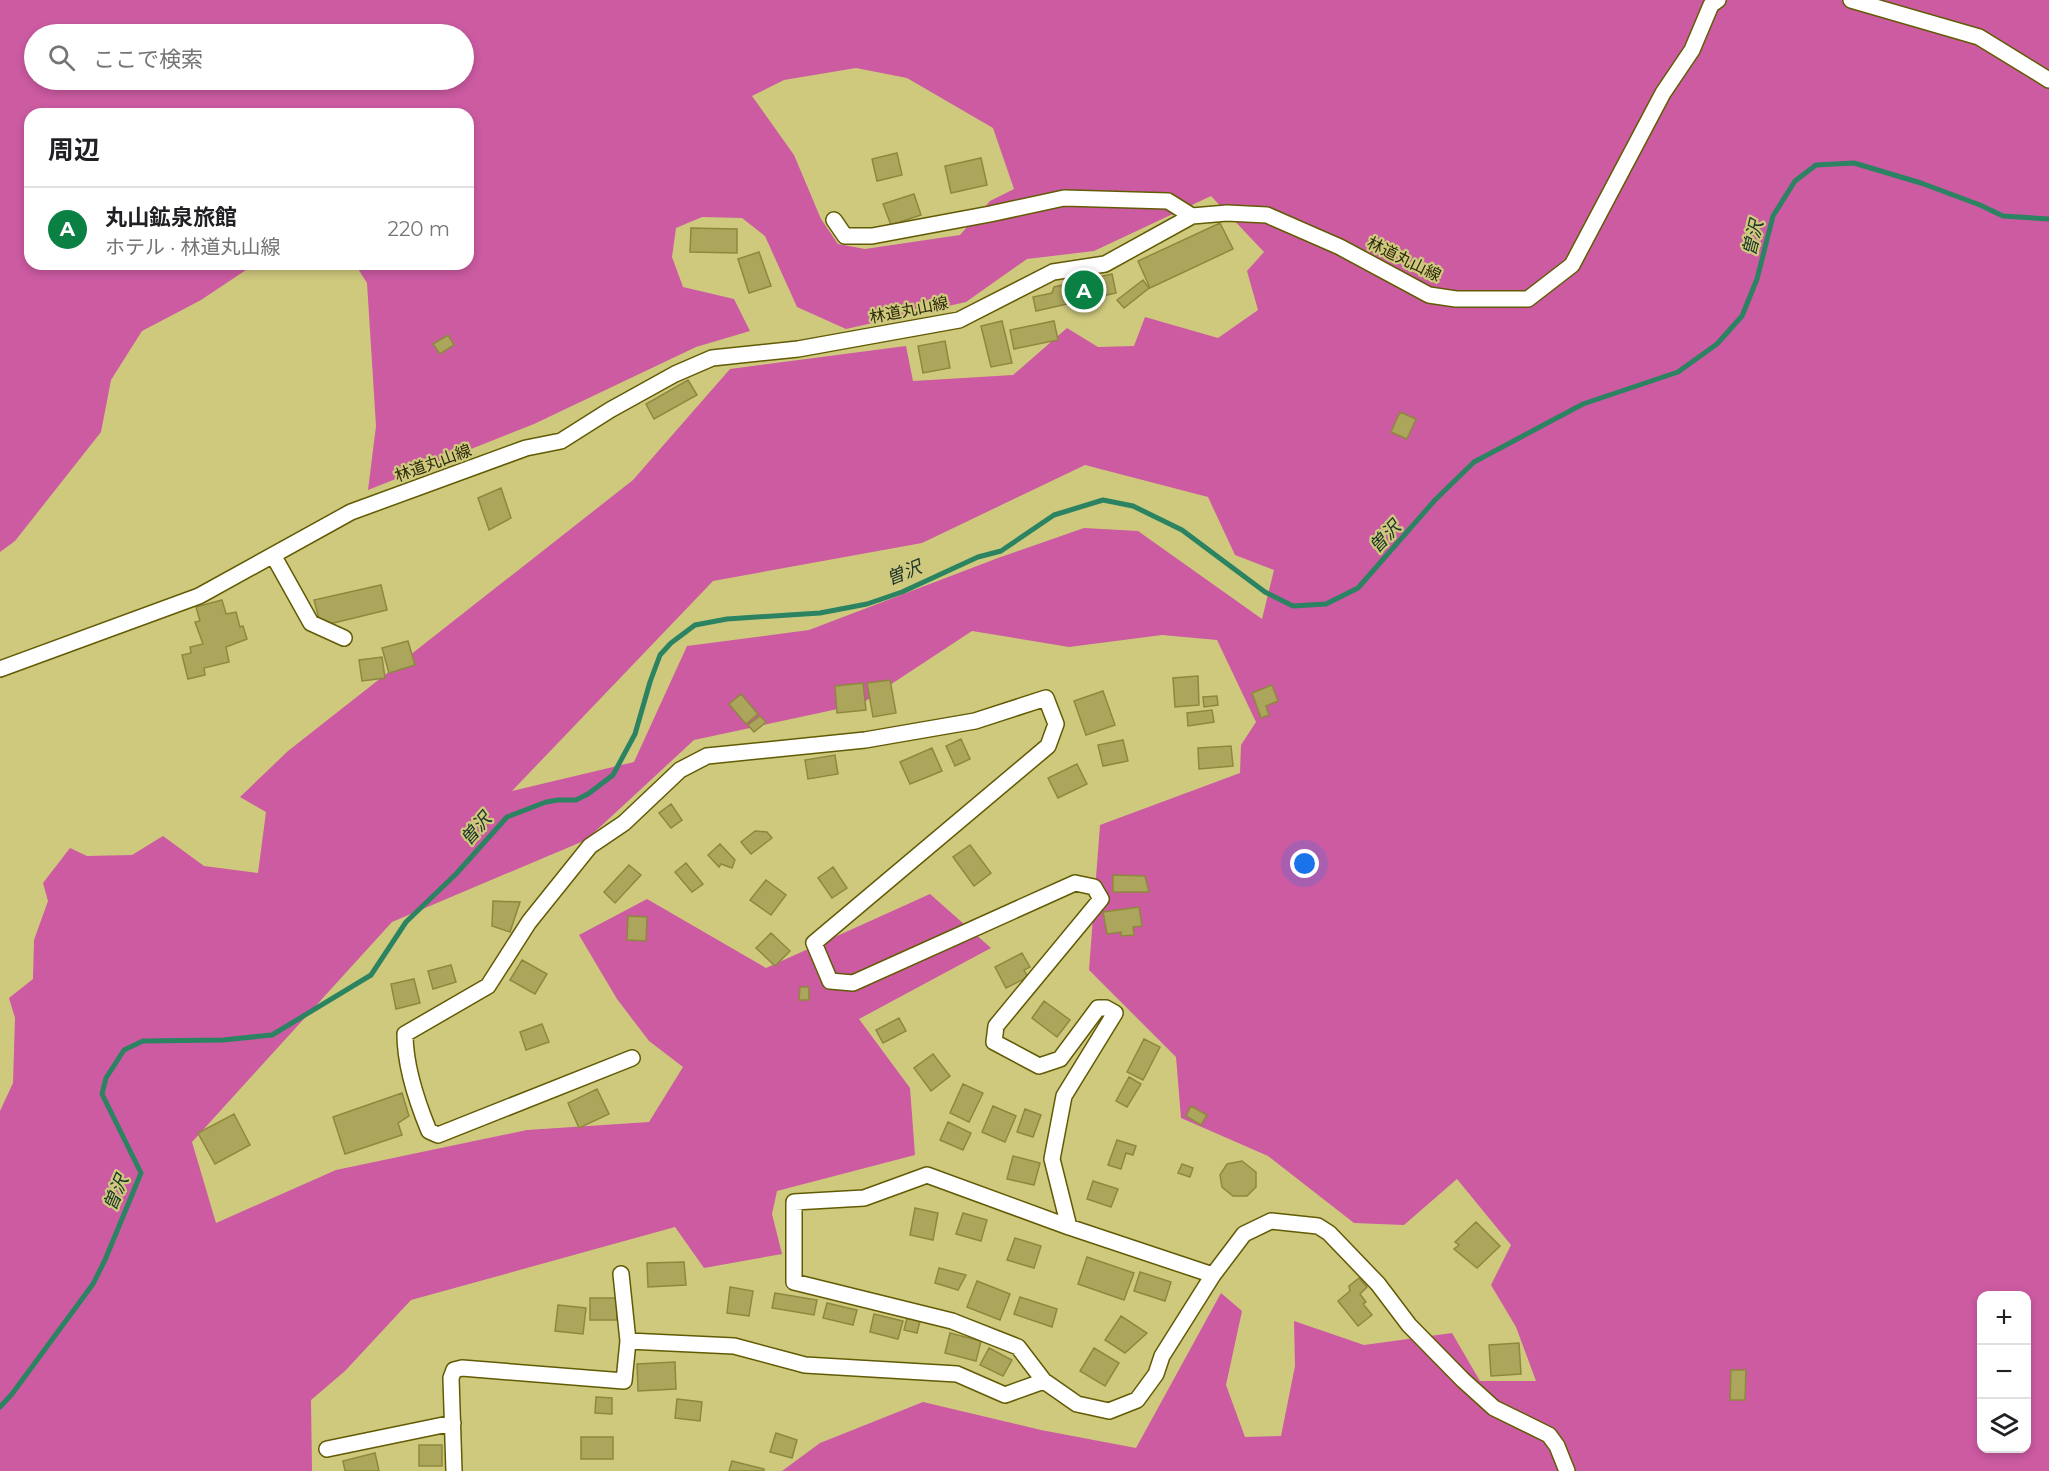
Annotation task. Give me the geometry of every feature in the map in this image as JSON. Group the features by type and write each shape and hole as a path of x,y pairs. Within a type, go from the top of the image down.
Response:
{"street":[{"name":"林道丸山線","path":"0,669 199,596 351,512 526,448 561,441 610,410 675,374 712,358 798,349 958,320 1053,272 1105,264 1192,216 1227,213 1267,215 1340,247 1429,295 1456,299 1527,299 1572,265 1663,93 1692,50 1711,5 1718,0"},
{"path":"1851,0 1979,37 2049,80"},
{"path":"834,220 845,236 872,236 1064,198 1168,201 1192,216"},
{"path":"273,555 311,623 344,638"},
{"path":"632,1058 438,1135 429,1131 423,1116 405,1051 405,1034 488,986 530,922 590,846 624,823 672,777 707,756 865,740 975,721 1046,698 1056,724 1048,746 814,943 830,981 853,983 1075,883 1094,886 1101,899 996,1026 994,1042 1039,1066 1060,1059 1098,1008 1106,1008 1115,1013 1064,1096 1052,1159 1069,1227"},
{"path":"1213,1275 1069,1227 927,1175 864,1198 794,1202 794,1282 952,1321 1018,1347 1044,1381 1077,1404 1109,1411 1137,1400 1156,1374 1162,1356 1213,1275 1244,1234 1271,1221 1318,1226 1329,1233 1378,1284 1409,1325 1463,1380 1494,1408 1549,1435 1557,1446 1567,1471"},
{"path":"454,1471 451,1378 454,1370 462,1368 624,1381 628,1341 621,1274"},
{"path":"628,1341 734,1346 805,1365 957,1374 1005,1395 1044,1381"},
{"path":"327,1449 453,1423"}],"shaded area":[{"path":"0,0 2049,0 2049,1471 782,1471 820,1443 923,1402 1041,1430 1136,1448 1221,1293 1242,1311 1226,1385 1245,1437 1281,1436 1295,1366 1294,1321 1364,1345 1452,1333 1480,1381 1536,1381 1516,1327 1491,1285 1511,1245 1457,1179 1404,1225 1354,1223 1268,1156 1181,1118 1176,1057 1089,970 1100,825 1240,773 1241,745 1256,722 1217,640 1162,635 1069,647 972,631 861,704 694,740 586,840 392,922 192,1142 216,1223 336,1170 527,1130 649,1122 683,1067 649,1041 617,999 579,935 647,899 766,968 930,894 991,948 859,1019 910,1088 915,1155 777,1191 772,1214 782,1254 704,1268 675,1227 411,1300 345,1371 311,1400 312,1471 0,1471 0,1111 13,1083 15,1018 9,998 33,979 34,940 48,901 43,883 70,848 87,856 132,855 163,836 204,866 258,873 266,812 240,797 288,751 633,480 730,369 906,346 913,381 1013,375 1067,328 1098,347 1134,346 1145,317 1218,338 1258,310 1247,271 1264,252 1211,196 1094,251 1027,259 966,302 846,329 797,307 765,236 742,218 702,217 676,228 672,257 683,287 734,299 750,331 696,347 534,424 368,490 376,426 367,283 359,270 474,270 474,108 24,108 24,270 246,270 201,300 142,331 111,380 101,432 15,541 0,552","holes":["856,68 907,78 993,128 1014,189 990,201 960,235 865,249 838,244 821,219 794,155 752,96 784,80","1085,465 1208,497 1235,555 1274,570 1262,619 1138,531 1084,528 809,630 687,646 634,762 512,791 713,581 922,543"]}],"building":[{"path":"897,153 902,175 877,181 872,159"},
{"path":"981,158 987,185 951,193 945,166"},
{"path":"914,194 921,215 891,225 883,204"},
{"path":"1220,223 1233,249 1150,288 1138,261"},
{"path":"691,228 737,229 737,253 690,252"},
{"path":"759,252 771,286 749,293 738,259"},
{"path":"1112,274 1116,293 1036,311 1033,297 1052,293 1054,287"},
{"path":"1143,280 1149,288 1124,308 1117,300"},
{"path":"1002,321 1012,363 991,367 981,326"},
{"path":"1054,321 1058,340 1014,349 1010,330"},
{"path":"448,335 454,345 440,354 433,344"},
{"path":"945,341 950,368 923,373 918,346"},
{"path":"688,380 697,395 654,419 646,404"},
{"path":"1400,412 1416,419 1407,439 1391,432"},
{"path":"501,488 511,518 489,530 478,498"},
{"path":"381,585 387,610 321,626 314,600"},
{"path":"222,600 226,614 236,612 240,627 243,626 247,639 226,647 229,662 204,668 205,675 188,679 182,655 191,653 190,647 203,644 195,622 200,621 196,607"},
{"path":"408,641 415,665 389,673 382,648"},
{"path":"382,657 385,678 362,681 359,660"},
{"path":"1198,676 1199,705 1175,707 1173,678"},
{"path":"890,680 896,713 873,717 867,683"},
{"path":"863,683 866,710 837,713 835,686"},
{"path":"1272,685 1278,701 1266,706 1269,715 1261,718 1252,693"},
{"path":"1103,691 1115,725 1086,735 1074,701"},
{"path":"741,694 758,714 746,724 729,704"},
{"path":"1217,696 1218,705 1204,707 1203,697"},
{"path":"1212,710 1214,722 1188,726 1187,713"},
{"path":"760,716 766,722 754,732 748,725"},
{"path":"961,739 970,759 955,766 946,746"},
{"path":"1123,740 1128,761 1103,766 1098,745"},
{"path":"1231,746 1233,766 1199,769 1198,748"},
{"path":"932,748 942,771 910,784 900,762"},
{"path":"835,755 838,774 808,779 805,760"},
{"path":"1077,764 1087,784 1058,798 1048,778"},
{"path":"671,804 682,820 671,828 659,813"},
{"path":"755,831 767,832 772,838 751,854 741,842"},
{"path":"720,844 735,860 732,868 721,864 719,867 708,855"},
{"path":"970,845 991,873 974,886 953,857"},
{"path":"686,863 703,884 692,892 675,872"},
{"path":"629,865 641,875 615,903 604,892"},
{"path":"833,867 847,888 832,898 818,878"},
{"path":"1113,875 1145,876 1149,892 1113,892"},
{"path":"766,880 786,895 771,915 750,900"},
{"path":"493,901 520,902 510,932 492,926"},
{"path":"1139,907 1142,926 1133,927 1134,935 1121,936 1121,932 1107,934 1103,912"},
{"path":"628,916 647,917 646,941 627,940"},
{"path":"771,933 790,951 775,966 756,948"},
{"path":"1022,953 1030,967 1024,970 1028,977 1006,988 995,967"},
{"path":"522,960 547,974 535,994 510,980"},
{"path":"451,965 456,982 433,989 428,971"},
{"path":"414,979 420,1003 396,1009 391,984"},
{"path":"800,987 809,987 809,1000 799,1000"},
{"path":"1044,1001 1070,1020 1057,1037 1032,1018"},
{"path":"899,1018 906,1031 883,1043 876,1030"},
{"path":"542,1024 549,1042 526,1050 520,1032"},
{"path":"1144,1039 1160,1047 1143,1080 1127,1072"},
{"path":"933,1054 950,1076 931,1091 914,1068"},
{"path":"1129,1077 1141,1084 1127,1107 1116,1101"},
{"path":"963,1084 983,1093 969,1122 950,1113"},
{"path":"597,1089 609,1114 579,1128 568,1103"},
{"path":"402,1093 409,1116 398,1123 402,1135 345,1154 333,1117"},
{"path":"993,1106 1016,1116 1005,1142 982,1132"},
{"path":"1191,1106 1207,1115 1201,1125 1186,1116"},
{"path":"1025,1109 1041,1115 1033,1137 1017,1132"},
{"path":"234,1114 250,1145 215,1164 198,1133"},
{"path":"948,1122 971,1133 963,1150 940,1140"},
{"path":"1117,1140 1136,1146 1133,1155 1126,1153 1121,1169 1108,1165"},
{"path":"1013,1156 1040,1163 1034,1185 1007,1179"},
{"path":"1242,1161 1256,1172 1256,1187 1247,1196 1233,1196 1222,1187 1220,1175 1227,1164"},
{"path":"1182,1164 1193,1168 1190,1177 1178,1173"},
{"path":"1093,1181 1118,1189 1111,1207 1087,1199"},
{"path":"915,1208 938,1213 933,1240 910,1235"},
{"path":"963,1213 987,1220 981,1241 956,1234"},
{"path":"1476,1222 1500,1246 1477,1268 1454,1249 1459,1245 1455,1242"},
{"path":"1015,1238 1041,1246 1034,1268 1007,1260"},
{"path":"1087,1257 1134,1273 1124,1300 1078,1284"},
{"path":"684,1262 686,1285 648,1287 647,1263"},
{"path":"939,1268 966,1275 958,1290 935,1283"},
{"path":"1140,1272 1171,1282 1165,1301 1134,1291"},
{"path":"1359,1278 1367,1287 1360,1294 1366,1302 1363,1304 1372,1315 1358,1326 1338,1301 1350,1291 1349,1286"},
{"path":"977,1281 1010,1294 1000,1320 967,1307"},
{"path":"730,1287 753,1291 749,1316 727,1313"},
{"path":"775,1293 817,1300 814,1315 772,1308"},
{"path":"1020,1297 1057,1309 1052,1327 1014,1314"},
{"path":"590,1298 617,1298 617,1320 590,1320"},
{"path":"827,1303 857,1310 853,1325 823,1318"},
{"path":"558,1305 586,1308 583,1334 555,1331"},
{"path":"874,1314 903,1321 898,1339 870,1332"},
{"path":"1121,1316 1147,1333 1125,1353 1105,1340"},
{"path":"907,1318 920,1321 917,1333 904,1330"},
{"path":"950,1333 981,1341 976,1361 945,1353"},
{"path":"1519,1343 1521,1374 1491,1376 1489,1345"},
{"path":"989,1348 1012,1360 1003,1376 980,1365"},
{"path":"1094,1348 1119,1363 1105,1386 1080,1371"},
{"path":"675,1362 676,1389 638,1391 637,1364"},
{"path":"1731,1370 1746,1370 1745,1400 1730,1400"},
{"path":"596,1397 612,1398 612,1414 595,1413"},
{"path":"677,1399 702,1402 700,1421 675,1418"},
{"path":"776,1433 797,1440 792,1458 770,1452"},
{"path":"581,1437 613,1437 613,1459 581,1459"},
{"path":"419,1445 442,1445 442,1466 419,1466"},
{"path":"375,1453 379,1471 345,1471 343,1461"},
{"path":"732,1461 764,1469 764,1471 729,1471"}],"waterway":[{"name":"曽沢","path":"0,1407 93,1284 141,1173 102,1094 106,1078 124,1050 143,1041 223,1040 272,1035 371,975 406,922 456,874 507,817 546,802 576,800 613,775 635,734 660,655 671,643 695,625 727,619 820,613 867,604 902,592 978,557 1001,551 1054,515 1103,500 1133,506 1182,530 1265,592 1293,606 1326,604 1358,588 1435,500 1474,462 1583,404 1678,372 1717,344 1742,316 1757,279 1773,216 1795,181 1816,165 1854,163 1921,183 2003,216 2049,219"}],"place":[{"name":"丸山鉱泉旅館","path":"1084,290"}]}
